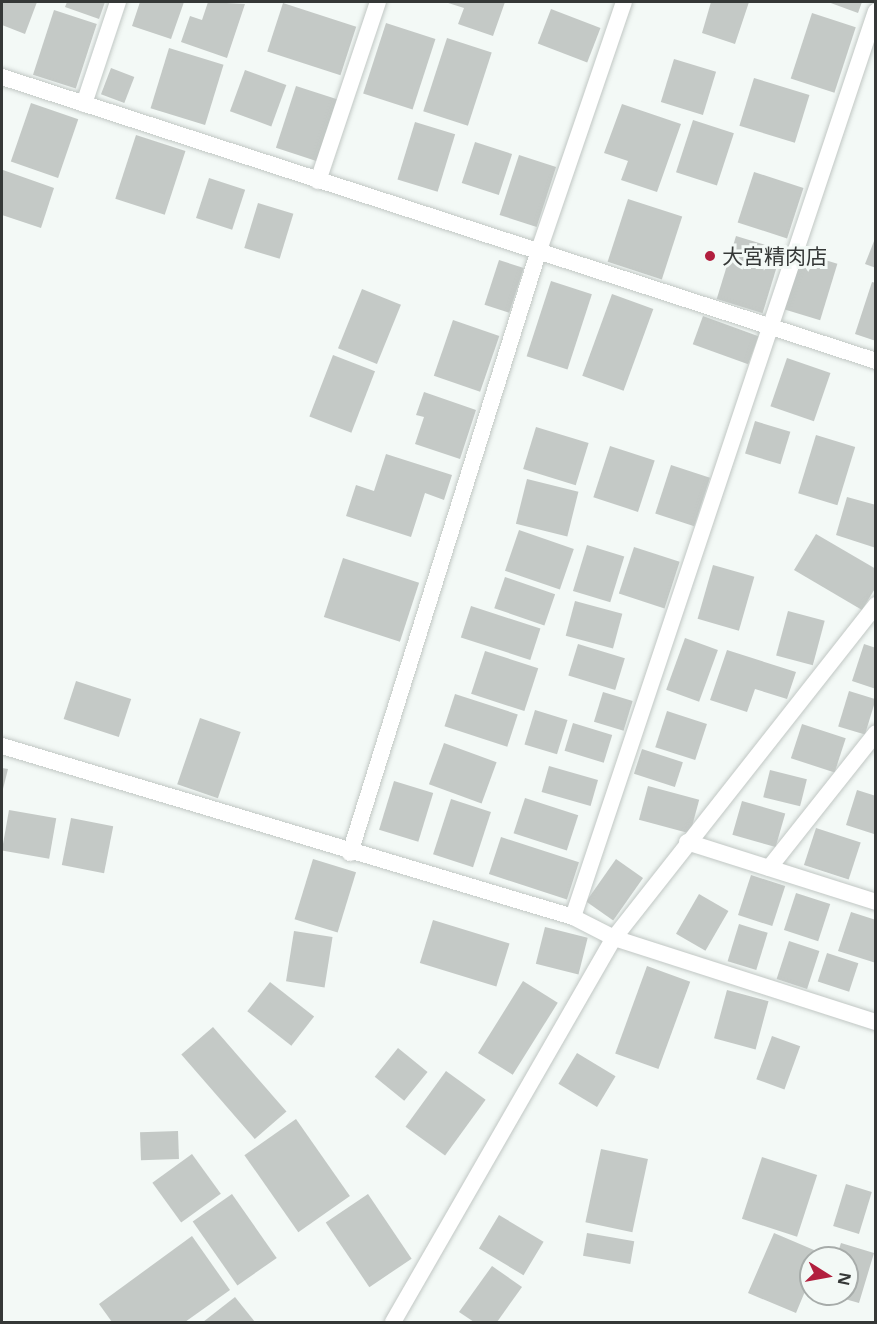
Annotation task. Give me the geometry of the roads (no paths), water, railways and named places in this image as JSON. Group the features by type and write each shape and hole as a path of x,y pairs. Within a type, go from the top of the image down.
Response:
{"lane":[{"path":"84,104 118,2"},
{"path":"318,181 378,2"},
{"path":"350,853 538,253 624,2"},
{"path":"573,917 876,11"},
{"path":"2,77 876,362"},
{"path":"393,1323 614,938 687,842 876,605"},
{"path":"769,868 876,733"},
{"path":"2,746 350,853 573,917 614,938 876,1022"},
{"path":"687,842 876,902"}],"place":[{"name":"大宮精肉店","path":"710,256"}]}
